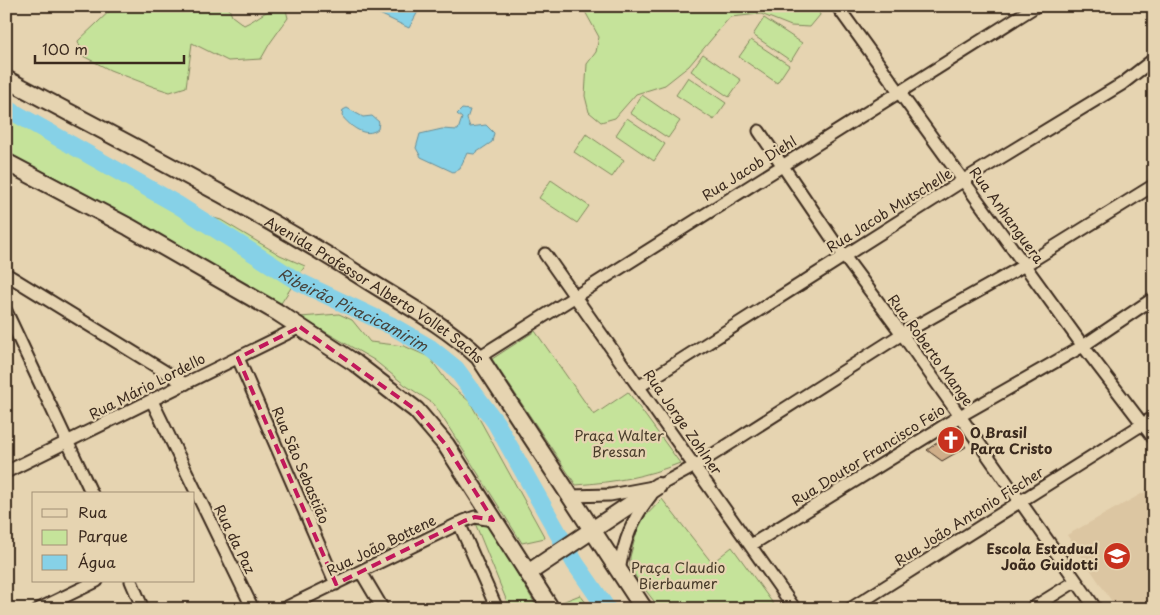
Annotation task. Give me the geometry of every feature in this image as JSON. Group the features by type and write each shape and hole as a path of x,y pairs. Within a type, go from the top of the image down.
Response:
{"main road":[{"name":"Avenida Professor Alberto Vollet Sachs","path":"6,79 284,229 436,323 479,357 644,609"},
{"path":"6,162 129,228 300,327 355,363 416,410 446,445 551,609"},
{"path":"528,573 658,486"}],"street":[{"name":"Rua Anhanguera","path":"837,6 1083,346 1154,439"},
{"name":"Rua Jacob Diehl","path":"479,357 1036,6"},
{"name":"Rua Jacob Mutschelle","path":"640,386 964,180 1122,84 1154,59"},
{"name":"Rua Roberto Mange","path":"759,132 844,256 902,334 1096,609"},
{"path":"570,496 610,495 658,486 695,466 902,334 1025,265 1154,185"},
{"name":"Rua Jorge Zohlner","path":"545,254 640,386 795,609"},
{"path":"6,274 185,384"},
{"name":"Rua Doutor Francisco Feio","path":"751,545 960,416 1083,346 1154,298"},
{"path":"6,311 91,492"},
{"name":"Rua Mário Lordello","path":"6,472 300,327"},
{"name":"Rua São Sebastião","path":"238,358 336,584"},
{"name":"Rua da Paz","path":"152,401 253,609"},
{"name":"Rua João Antonio Fischer","path":"850,609 1154,417"},
{"path":"619,571 629,528 637,513 658,486"},
{"name":"Rua João Bottene","path":"284,609 458,523 476,517 493,520"},
{"path":"458,523 498,609"},
{"path":"361,572 383,609"},
{"path":"1031,609 1076,581"},
{"path":"39,609 95,582"},
{"path":"131,582 143,609"}],"highlighted area":[{"path":"300,327 416,410 446,445 493,520 475,517 464,521 336,584 238,358"}],"shaded area":[{"name":"Escola Estadual João Guidotti","path":"1154,487 1154,609 1117,609 1067,535"}],"green space":[{"path":"115,6 228,6 232,16 244,25 269,10 285,6 288,18 261,59 228,61 192,43 186,87 170,92 110,70 83,56 78,41"},
{"path":"582,6 817,6 820,15 810,27 791,26 761,14 730,17 689,66 665,85 636,94 615,118 601,122 589,112 585,96 587,64 596,52 599,37"},
{"path":"764,18 802,43 791,61 753,35"},
{"path":"751,40 789,65 777,83 739,57"},
{"path":"703,54 741,80 729,97 691,71"},
{"path":"688,77 726,103 714,120 676,95"},
{"path":"642,95 680,121 668,138 630,113"},
{"path":"6,113 174,207 221,220 280,255 305,266 278,308 6,158"},
{"path":"627,118 665,144 654,161 616,135"},
{"path":"586,134 624,160 612,177 574,152"},
{"path":"551,180 589,206 577,223 539,198"},
{"path":"339,314 352,320 370,342 404,346 429,357 449,384 470,402 545,538 522,543 434,404 405,385 374,360 300,317"},
{"name":"Praça Walter Bressan","path":"535,331 594,415 628,392 680,463 630,478 576,485 492,359"},
{"name":"Praça Claudio Bierbaumer","path":"662,499 712,563 732,547 777,609 660,609 637,579 630,566 630,557 639,523"},
{"path":"475,523 490,527 538,609 510,609"},
{"path":"580,595 591,609 566,609 562,602"}],"water":[{"path":"363,6 421,6 409,28"},
{"path":"347,108 363,117 372,116 379,122 378,129 368,133 353,127 342,116 343,110"},
{"path":"462,109 470,110 467,119 470,127 486,125 494,133 492,142 474,154 467,153 460,168 453,172 421,157 416,148 420,134 442,129 458,130 462,118 457,114"}],"building":[{"name":"O Brasil Para Cristo","path":"953,431 966,447 942,461 927,450"}],"waterway":[{"name":"Ribeirão Piracicamirim","path":"6,108 178,205 297,281 392,326 430,348 456,369 496,423 575,563 607,609"}],"place":[{"name":"O Brasil Para Cristo","path":"951,440"},
{"name":"Escola Estadual João Guidotti","path":"1117,556"}]}
